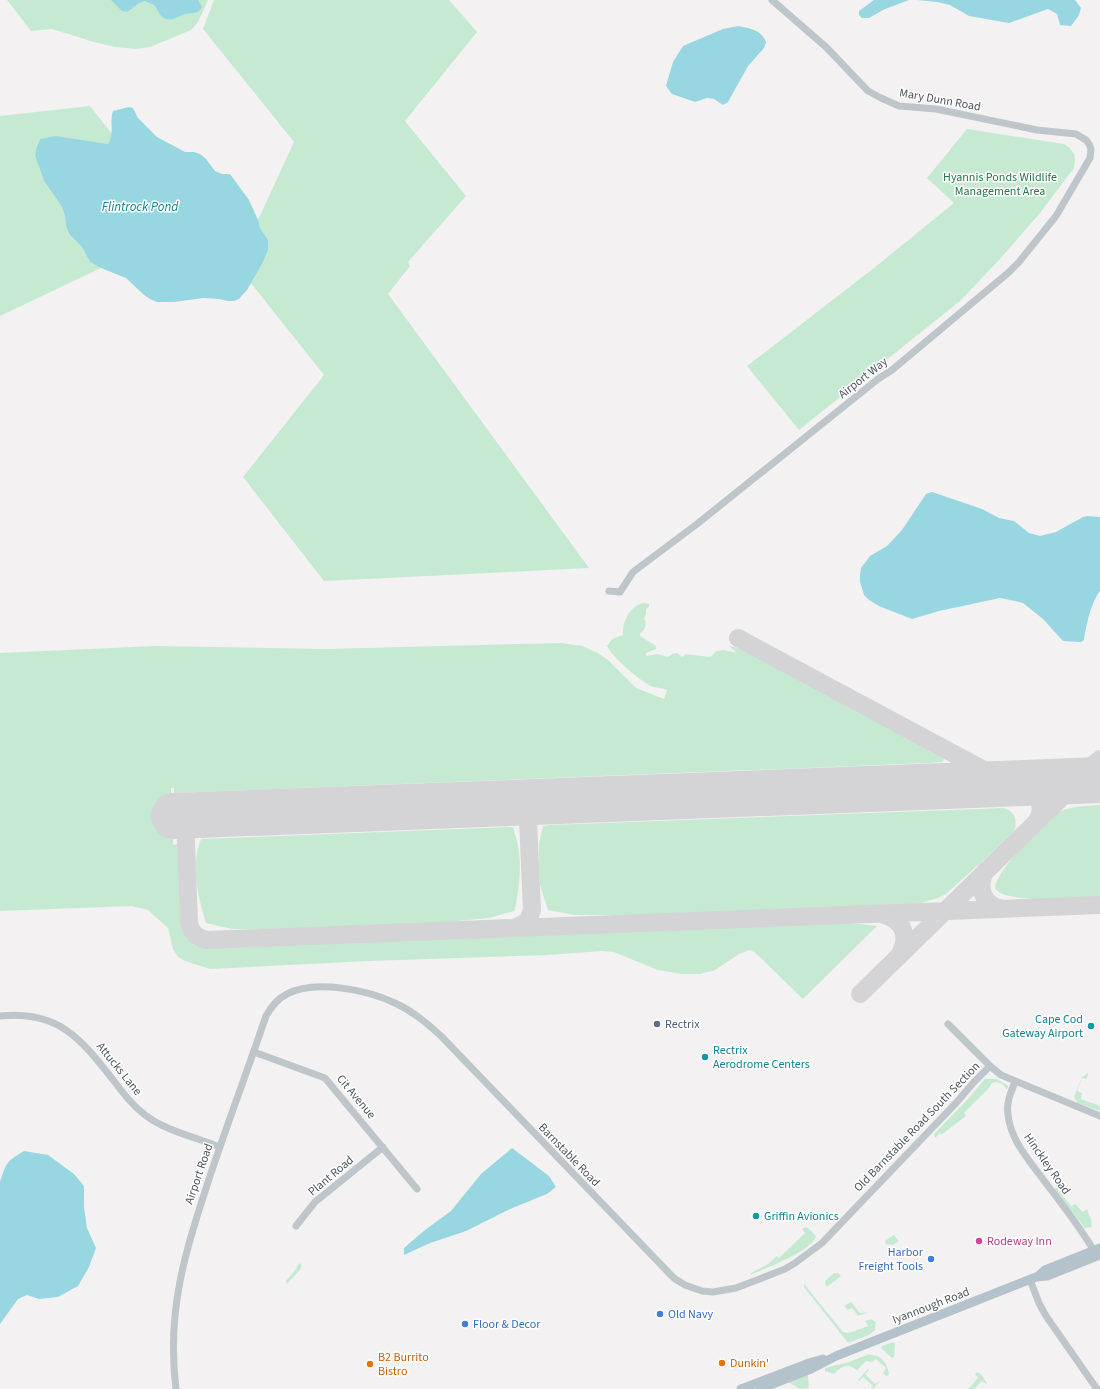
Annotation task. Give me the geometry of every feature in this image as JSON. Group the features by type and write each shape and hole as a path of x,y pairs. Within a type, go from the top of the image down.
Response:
{"main road":[{"name":"Iyannough Road","path":"760,1389 811,1369 836,1356 1033,1279 1047,1276 1099,1254"},
{"name":"Iyannough Road","path":"741,1389 809,1363 836,1356"}],"street":[{"name":"Mary Dunn Road","path":"772,0 826,47 868,90 881,98 899,106 936,109 1037,130 1076,134 1086,140 1089,144"},
{"name":"Airport Way","path":"609,592 620,592 633,572 697,524 878,379 892,370 1008,273 1019,262 1056,216 1090,158 1091,149 1089,144"},
{"name":"Barnstable Road","path":"299,989 328,987 366,992 397,1004 418,1016 441,1036 661,1266 685,1286 702,1291 713,1292 736,1288 790,1266 826,1239"},
{"name":"Airport Road","path":"176,1389 173,1333 178,1287 192,1229 266,1016 278,1000 299,989"},
{"name":"Attucks Lane","path":"0,1016 16,1015 34,1017 49,1021 64,1028 88,1049 125,1096 144,1114 175,1131 220,1147"},
{"path":"948,1024 990,1066"},
{"name":"Cit Avenue","path":"254,1052 325,1078 417,1189"},
{"name":"Old Barnstable Road South Section","path":"826,1239 990,1066 1001,1075 1015,1082 1100,1116"},
{"name":"Hinckley Road","path":"1015,1082 1008,1102 1008,1118 1012,1132 1023,1152 1099,1254"},
{"name":"Plant Road","path":"296,1226 315,1202 383,1147"},
{"path":"1033,1279 1039,1303 1046,1316 1097,1389"}],"green space":[{"path":"7,0 208,0 198,22 191,30 150,47 136,49 115,47 94,42 52,29 31,31"},
{"path":"214,0 449,0 477,32 405,121 466,196 408,262 410,266 388,294 589,568 324,581 243,477 324,375 235,263 258,220 294,142 203,29"},
{"path":"90,106 112,134 108,144 40,139 35,156 44,181 62,207 69,234 82,247 90,262 101,268 0,316 0,116"},
{"name":"Hyannis Ponds Wildlife Management Area","path":"967,129 1064,144 1070,148 1074,154 1074,168 1040,213 1000,259 960,301 799,430 747,366 874,268 954,203 927,178"},
{"path":"639,604 649,604 649,607 646,609 644,618 645,627 640,636 656,646 656,649 646,653 646,656 657,654 668,657 677,653 682,657 686,654 709,657 716,651 724,650 737,653 729,646 734,647 750,653 943,757 944,760 942,762 930,763 174,793 174,788 171,788 171,801 174,801 175,831 173,832 173,845 177,844 181,925 186,938 194,945 204,948 809,924 860,924 877,926 803,999 762,959 750,950 739,954 715,970 700,974 682,974 658,970 614,952 602,951 547,955 369,961 210,969 185,961 178,957 173,949 168,928 148,910 132,906 0,911 0,653 155,646 325,649 561,643 582,646 598,653 608,660 636,688 664,699 667,690 651,686 640,679 620,662 607,646 612,639 623,635 624,625 628,615"},
{"path":"1100,805 1100,897 1030,899 1004,894 996,890 996,882 1007,865 1036,832 1054,815 1070,808"},
{"path":"1004,808 1011,812 1015,817 1016,823 1014,831 946,894 921,903 635,915 574,915 548,910 540,885 539,844 543,826 549,825"},
{"path":"513,827 518,845 520,861 519,886 515,910 489,918 437,923 367,926 232,929 206,923 200,903 196,881 196,859 201,839"},
{"path":"1088,1073 1087,1079 1082,1078 1077,1091 1082,1093 1081,1099 1100,1106 1100,1111 1078,1103 1074,1097 1082,1077"},
{"path":"985,1079 997,1079 1008,1086 1008,1088 1006,1089 1002,1084 992,1083 989,1088 964,1113 966,1116 935,1138 935,1133"},
{"path":"1061,1185 1058,1190 1071,1206 1075,1204 1083,1212 1087,1209 1092,1227 1085,1228 1069,1209 1055,1190 1056,1187"},
{"path":"806,1227 816,1236 806,1248 777,1264 750,1275 768,1264 777,1256 779,1258 805,1233 802,1229"},
{"path":"894,1235 899,1241 893,1245 886,1244 885,1241"},
{"path":"299,1263 302,1265 300,1270 287,1284 286,1281"},
{"path":"834,1273 838,1273 841,1276 827,1287 825,1281"},
{"path":"804,1284 843,1332 849,1333 868,1326 865,1321 871,1319 876,1322 875,1330 869,1335 848,1343 804,1287"},
{"path":"851,1302 860,1313 869,1312 858,1316 852,1308 848,1310 844,1306"},
{"path":"893,1342 895,1344 894,1357 892,1358 881,1348 882,1346"},
{"path":"867,1355 879,1357 885,1363 889,1375 886,1376 883,1373 886,1368 876,1359 872,1362 866,1361 857,1370 845,1366 834,1374 825,1371 825,1368 849,1362"},
{"path":"868,1369 869,1370 865,1374 875,1384 880,1381 873,1389 871,1389 873,1386 863,1377 859,1381 858,1380"},
{"path":"977,1372 981,1374 987,1383 986,1384 982,1381 974,1389 968,1389 978,1378 975,1374"},
{"path":"808,1375 809,1388 800,1389 788,1382"}],"water":[{"path":"111,0 198,0 202,7 197,12 185,14 174,19 165,19 160,15 154,5 145,1 139,3 127,12 122,11"},
{"path":"874,0 909,0 885,9 869,18 862,18 859,15 859,11"},
{"path":"917,0 1075,0 1081,8 1079,15 1071,26 1060,25 1057,14 1048,9 1009,23 969,16 950,5"},
{"path":"738,26 758,32 766,42 764,48 748,66 728,102 723,105 714,99 707,98 695,102 672,94 666,86 673,62 683,46 723,29"},
{"name":"Flintrock Pond","path":"129,107 133,108 138,118 157,137 185,152 200,154 215,171 222,174 230,174 249,200 260,228 268,240 268,250 247,290 239,299 228,301 203,298 174,302 157,302 144,295 126,278 90,262 82,247 69,234 62,207 44,181 35,156 40,139 55,136 108,144 112,132 113,111"},
{"path":"932,492 982,509 999,518 1014,521 1029,533 1040,536 1056,532 1083,517 1100,517 1100,591 1092,608 1084,640 1081,642 1063,641 1043,619 1023,603 1000,598 939,611 912,619 879,606 869,600 864,595 860,582 861,568 870,556 887,546 902,530 926,494"},
{"path":"512,1148 549,1176 556,1187 547,1194 510,1209 466,1231 430,1243 404,1255 404,1248 451,1211 481,1174"},
{"path":"24,1151 48,1155 74,1174 84,1186 84,1207 87,1228 96,1248 89,1267 78,1286 58,1297 39,1299 27,1295 18,1299 0,1324 0,1182 8,1163"}],"taxiway":[{"path":"738,638 1010,784"},
{"path":"1059,782 1087,770 1100,759"},
{"path":"860,994 1061,798 1076,788 1098,780"},
{"path":"1016,784 1033,793 1040,803 1041,808 1037,821"},
{"path":"528,820 535,808 547,801"},
{"path":"508,803 523,810 528,820 532,910 528,921 517,927"},
{"path":"185,816 189,923 191,930 195,934 200,938 207,940 1100,905"},
{"path":"986,870 982,883 983,895 990,904 1003,909"},
{"path":"882,914 895,920 903,930 904,942 899,956"}],"runway":[{"path":"174,816 1100,780"}],"place":[{"name":"Rectrix","path":"657,1024"},
{"name":"Cape Cod Gateway Airport","path":"1091,1026"},
{"name":"Rectrix Aerodrome Centers","path":"705,1057"},
{"name":"Griffin Avionics","path":"756,1216"},
{"name":"Rodeway Inn","path":"979,1241"},
{"name":"Harbor Freight Tools","path":"931,1259"},
{"name":"Old Navy","path":"660,1314"},
{"name":"Floor & Decor","path":"465,1324"},
{"name":"Dunkin'","path":"722,1363"},
{"name":"B2 Burrito Bistro","path":"370,1364"}]}
